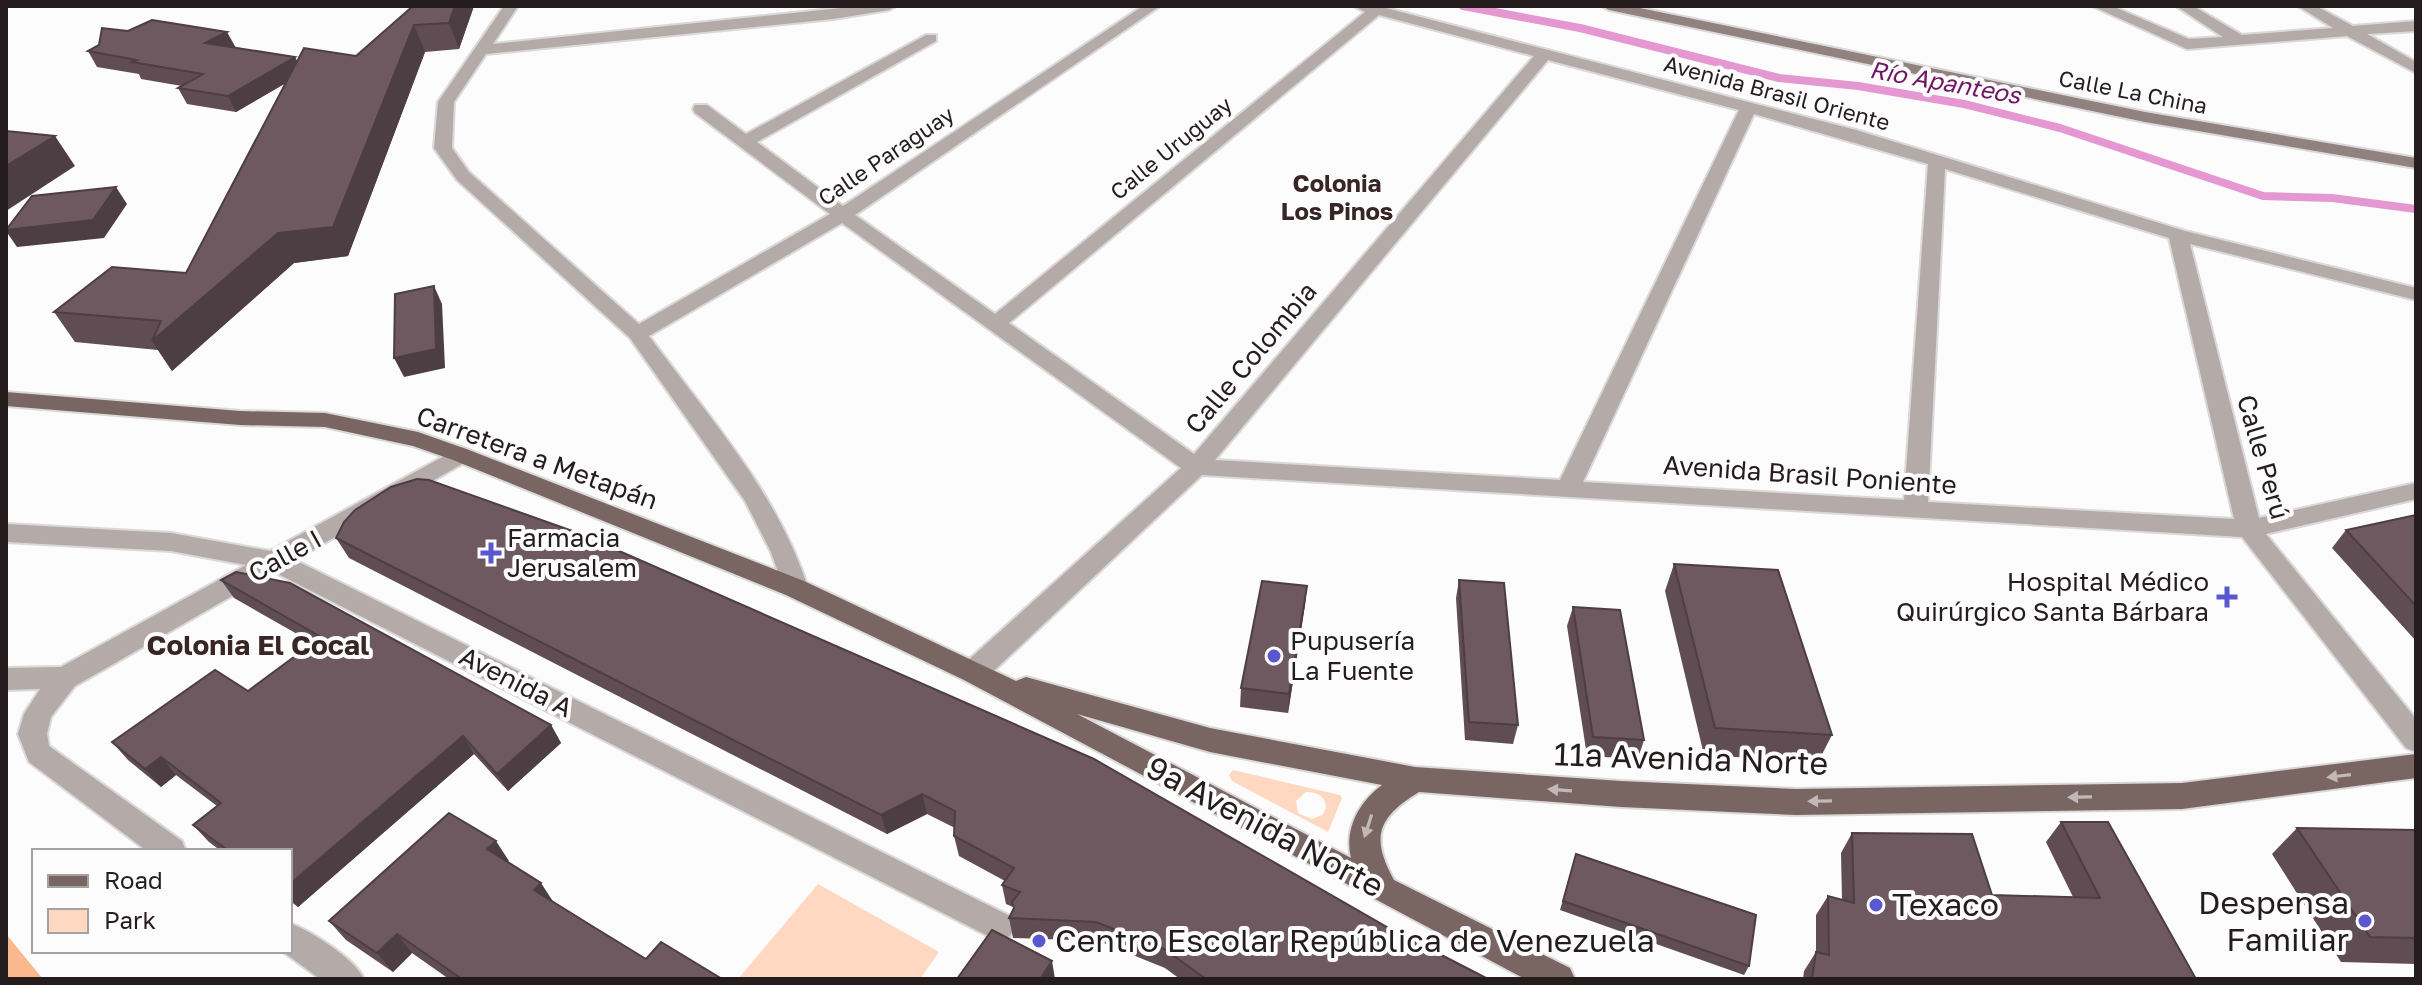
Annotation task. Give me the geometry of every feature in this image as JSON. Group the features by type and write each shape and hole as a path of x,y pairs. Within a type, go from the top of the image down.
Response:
{"main road":[{"name":"Calle La China","path":"1609,6 2129,114 2416,163"},
{"name":"Carretera a Metapán","path":"6,399 240,418 325,420 418,440 795,588 974,672"},
{"name":"11a Avenida Norte","path":"974,672 1116,716 1210,740 1415,779 1621,794 1796,802 2182,796 2416,766"},
{"name":"9a Avenida Norte","path":"974,672 1383,890 1558,979"},
{"path":"1383,890 1366,860 1365,830 1378,803 1389,793 1415,779"}],"street":[{"path":"511,6 446,102 443,148 463,176 637,334 755,498 784,552 795,588"},
{"path":"480,50 889,6"},
{"name":"Calle Paraguay","path":"637,334 843,215 1153,6"},
{"path":"2099,6 2187,44 2416,26"},
{"path":"2183,6 2239,40"},
{"path":"2305,6 2416,68"},
{"name":"Avenida Brasil Oriente","path":"1369,8 1850,134 2178,235"},
{"name":"Calle Uruguay","path":"995,324 1369,8"},
{"path":"746,141 931,38"},
{"name":"Calle Colombia","path":"974,672 1196,467 1544,54"},
{"path":"701,109 843,215 1196,467"},
{"path":"1568,488 1748,109"},
{"path":"1915,510 1937,161"},
{"path":"2178,235 2416,294"},
{"name":"Calle Perú","path":"2178,235 2249,529 2416,740"},
{"name":"Calle I","path":"65,678 461,455"},
{"name":"Avenida Brasil Poniente","path":"1196,467 2249,529 2416,491"},
{"name":"Avenida A","path":"6,533 171,542 275,561 999,926"},
{"path":"6,679 65,678"},
{"path":"65,678 35,720 31,739 34,747 39,754 168,849"},
{"path":"292,939 347,979"}],"green space":[{"path":"1233,770 1340,795 1342,798 1328,832 1232,781 1229,775","holes":["1306,792 1323,798 1326,808 1322,815 1312,819 1298,813 1296,801"]},
{"path":"818,884 939,952 920,979 738,979"}],"shaded area":[{"path":"6,934 43,979 6,979"}],"building":[{"path":"413,6 455,6 449,23 414,25 333,227 278,233 152,341 161,321 54,312 112,267 186,273 304,48 356,56"},
{"path":"152,20 227,32 205,43 295,57 228,96 178,88 203,74 88,51 99,45 102,28 128,31"},
{"path":"6,131 55,136 6,166"},
{"path":"116,187 93,220 6,230 32,196"},
{"path":"434,286 436,349 394,358 395,294"},
{"path":"417,479 429,480 578,533 1094,759 1387,927 1488,979 1206,979 1164,949 1096,922 1009,918 1014,908 1012,902 1020,892 1002,885 1014,868 954,836 955,811 922,794 881,815 336,538 355,510 391,487"},
{"path":"2416,515 2416,606 2346,530"},
{"path":"1674,564 1778,570 1832,735 1715,728"},
{"path":"236,572 290,583 551,725 497,774 463,736 292,882 292,849 226,849 193,825 221,803 161,757 145,769 112,742 215,670 248,691 321,637 221,580"},
{"path":"1459,580 1504,583 1518,725 1469,722"},
{"name":"Pupusería La Fuente","path":"1262,581 1307,586 1289,694 1241,688"},
{"path":"1573,607 1620,610 1644,740 1593,737"},
{"path":"449,813 496,841 487,849 541,883 534,890 646,959 661,942 722,979 462,979 397,934 377,953 329,921"},
{"path":"2061,822 2108,822 2196,979 1812,979 1816,952 1829,955 1828,896 1854,903 1852,833 1972,834 1992,895 2100,898"},
{"path":"2297,828 2416,830 2416,938 2370,937"},
{"path":"1576,854 1756,915 1749,966 1563,901"},
{"path":"992,930 1052,961 1040,979 957,979"}],"waterway":[{"name":"Río Apanteos","path":"1463,6 1580,28 1779,78 1858,86 1964,104 2060,128 2263,196 2332,198 2416,209"}],"place":[{"name":"Farmacia Jerusalem","path":"491,553"},
{"name":"Hospital Médico Quirúrgico Santa Bárbara","path":"2227,597"},
{"name":"Pupusería La Fuente","path":"1274,656"},
{"name":"Texaco","path":"1876,905"},
{"name":"Despensa Familiar","path":"2365,921"},
{"name":"Centro Escolar República de Venezuela","path":"1039,941"}],"district":[{"name":"Colonia Los Pinos","path":"1337,198"},
{"name":"Colonia El Cocal","path":"258,645"}]}
